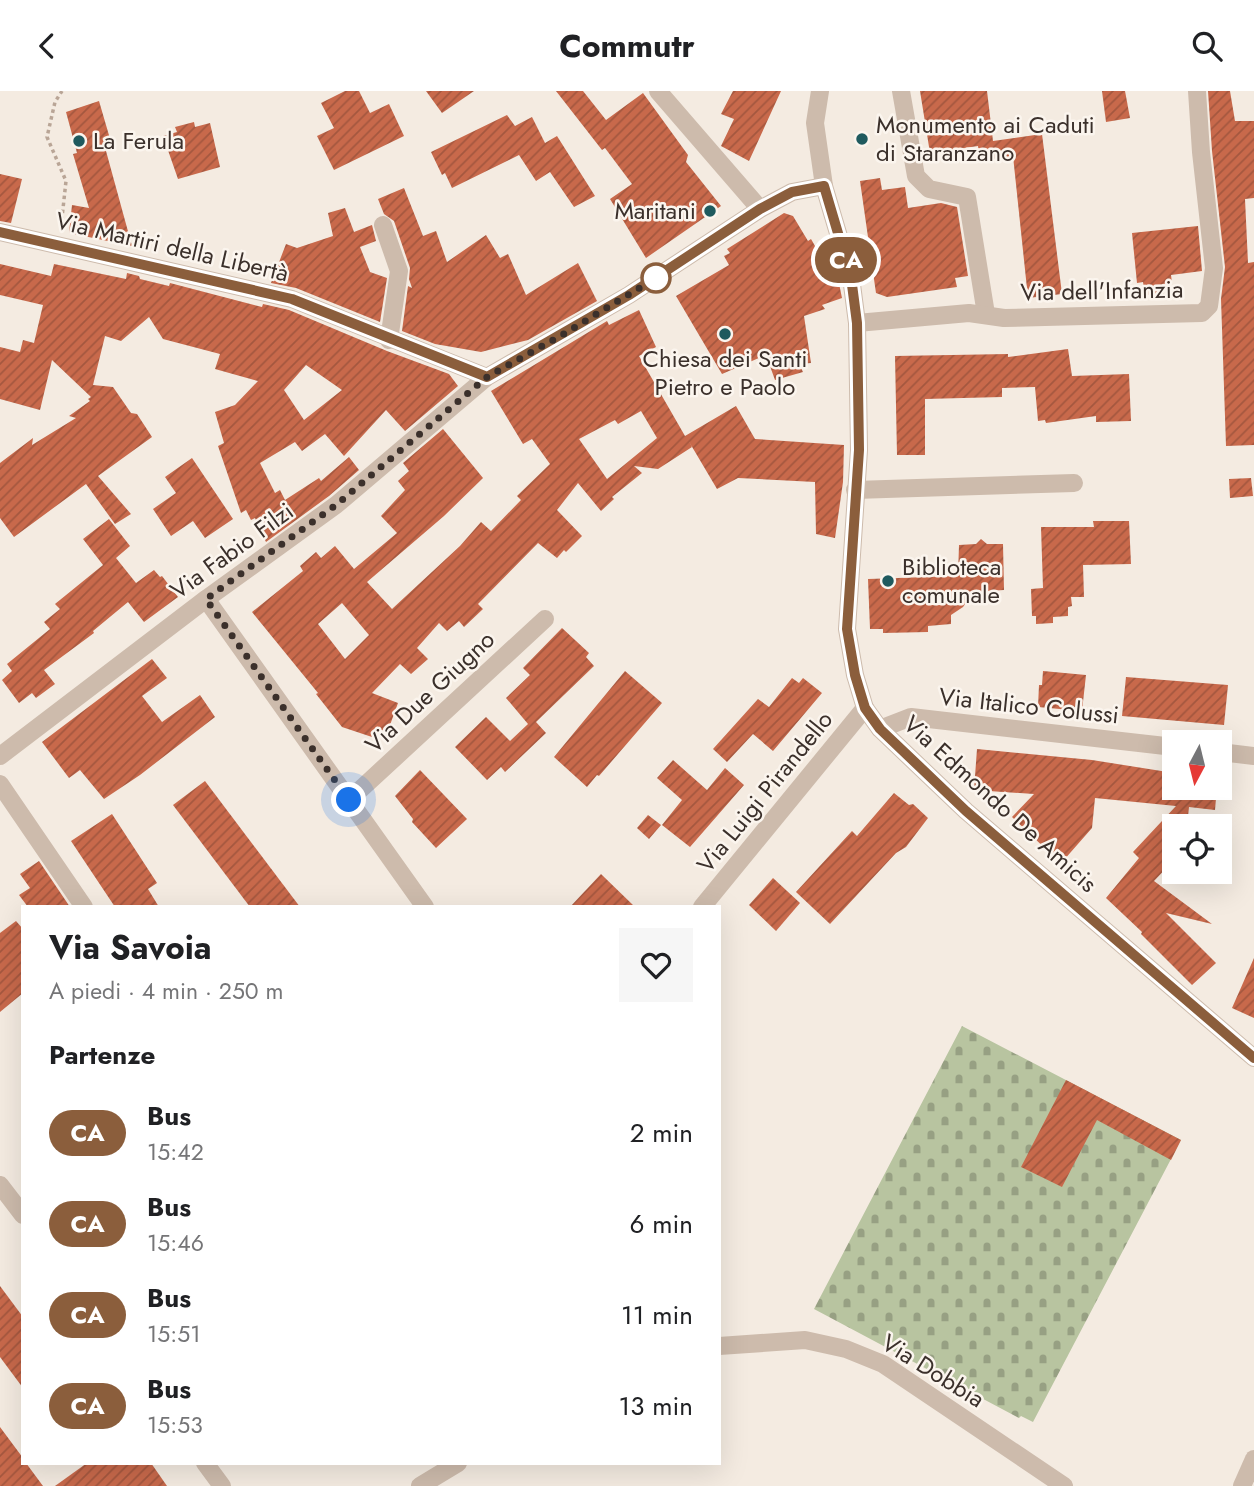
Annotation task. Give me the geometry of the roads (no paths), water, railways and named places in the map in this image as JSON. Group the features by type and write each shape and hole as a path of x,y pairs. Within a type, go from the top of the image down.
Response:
{"street":[{"path":"658,91 760,209"},
{"name":"Via Edmondo De Amicis","path":"820,91 815,123 824,186 851,277 857,323 859,450 847,629 855,675 865,708 880,729 966,811 1254,1058"},
{"name":"Via dell'Infanzia","path":"901,91 916,176 929,189 967,197 986,314"},
{"name":"Via dell'Infanzia","path":"857,323 969,313 1004,318 1202,313 1209,306 1214,268 1197,91"},
{"name":"Via Fabio Filzi","path":"0,756 206,599 336,505 487,377 629,295 760,209 792,192 824,186"},
{"path":"383,225 399,271 390,339"},
{"name":"Via Martiri della Libertà","path":"0,232 292,299 487,377"},
{"path":"855,490 1074,483"},
{"path":"206,599 424,905"},
{"name":"Via Due Giugno","path":"349,800 545,619"},
{"name":"Via Luigi Pirandello","path":"704,905 865,708"},
{"name":"Via Italico Colussi","path":"880,729 911,717 1162,746"},
{"path":"1232,753 1254,756"},
{"path":"0,784 83,905"},
{"path":"0,1185 21,1212"},
{"name":"Via Dobbia","path":"721,1346 805,1341 846,1349 883,1364 1064,1486"},
{"path":"1242,1486 1254,1459"},
{"path":"206,1465 222,1486"},
{"path":"420,1486 455,1465"}],"place":[{"name":"Monumento ai Caduti di Staranzano","path":"862,139"},
{"name":"La Ferula","path":"79,141"},
{"name":"Maritani","path":"710,211"},
{"name":"Chiesa dei Santi Pietro e Paolo","path":"725,334"},
{"name":"Biblioteca comunale","path":"888,581"}]}
